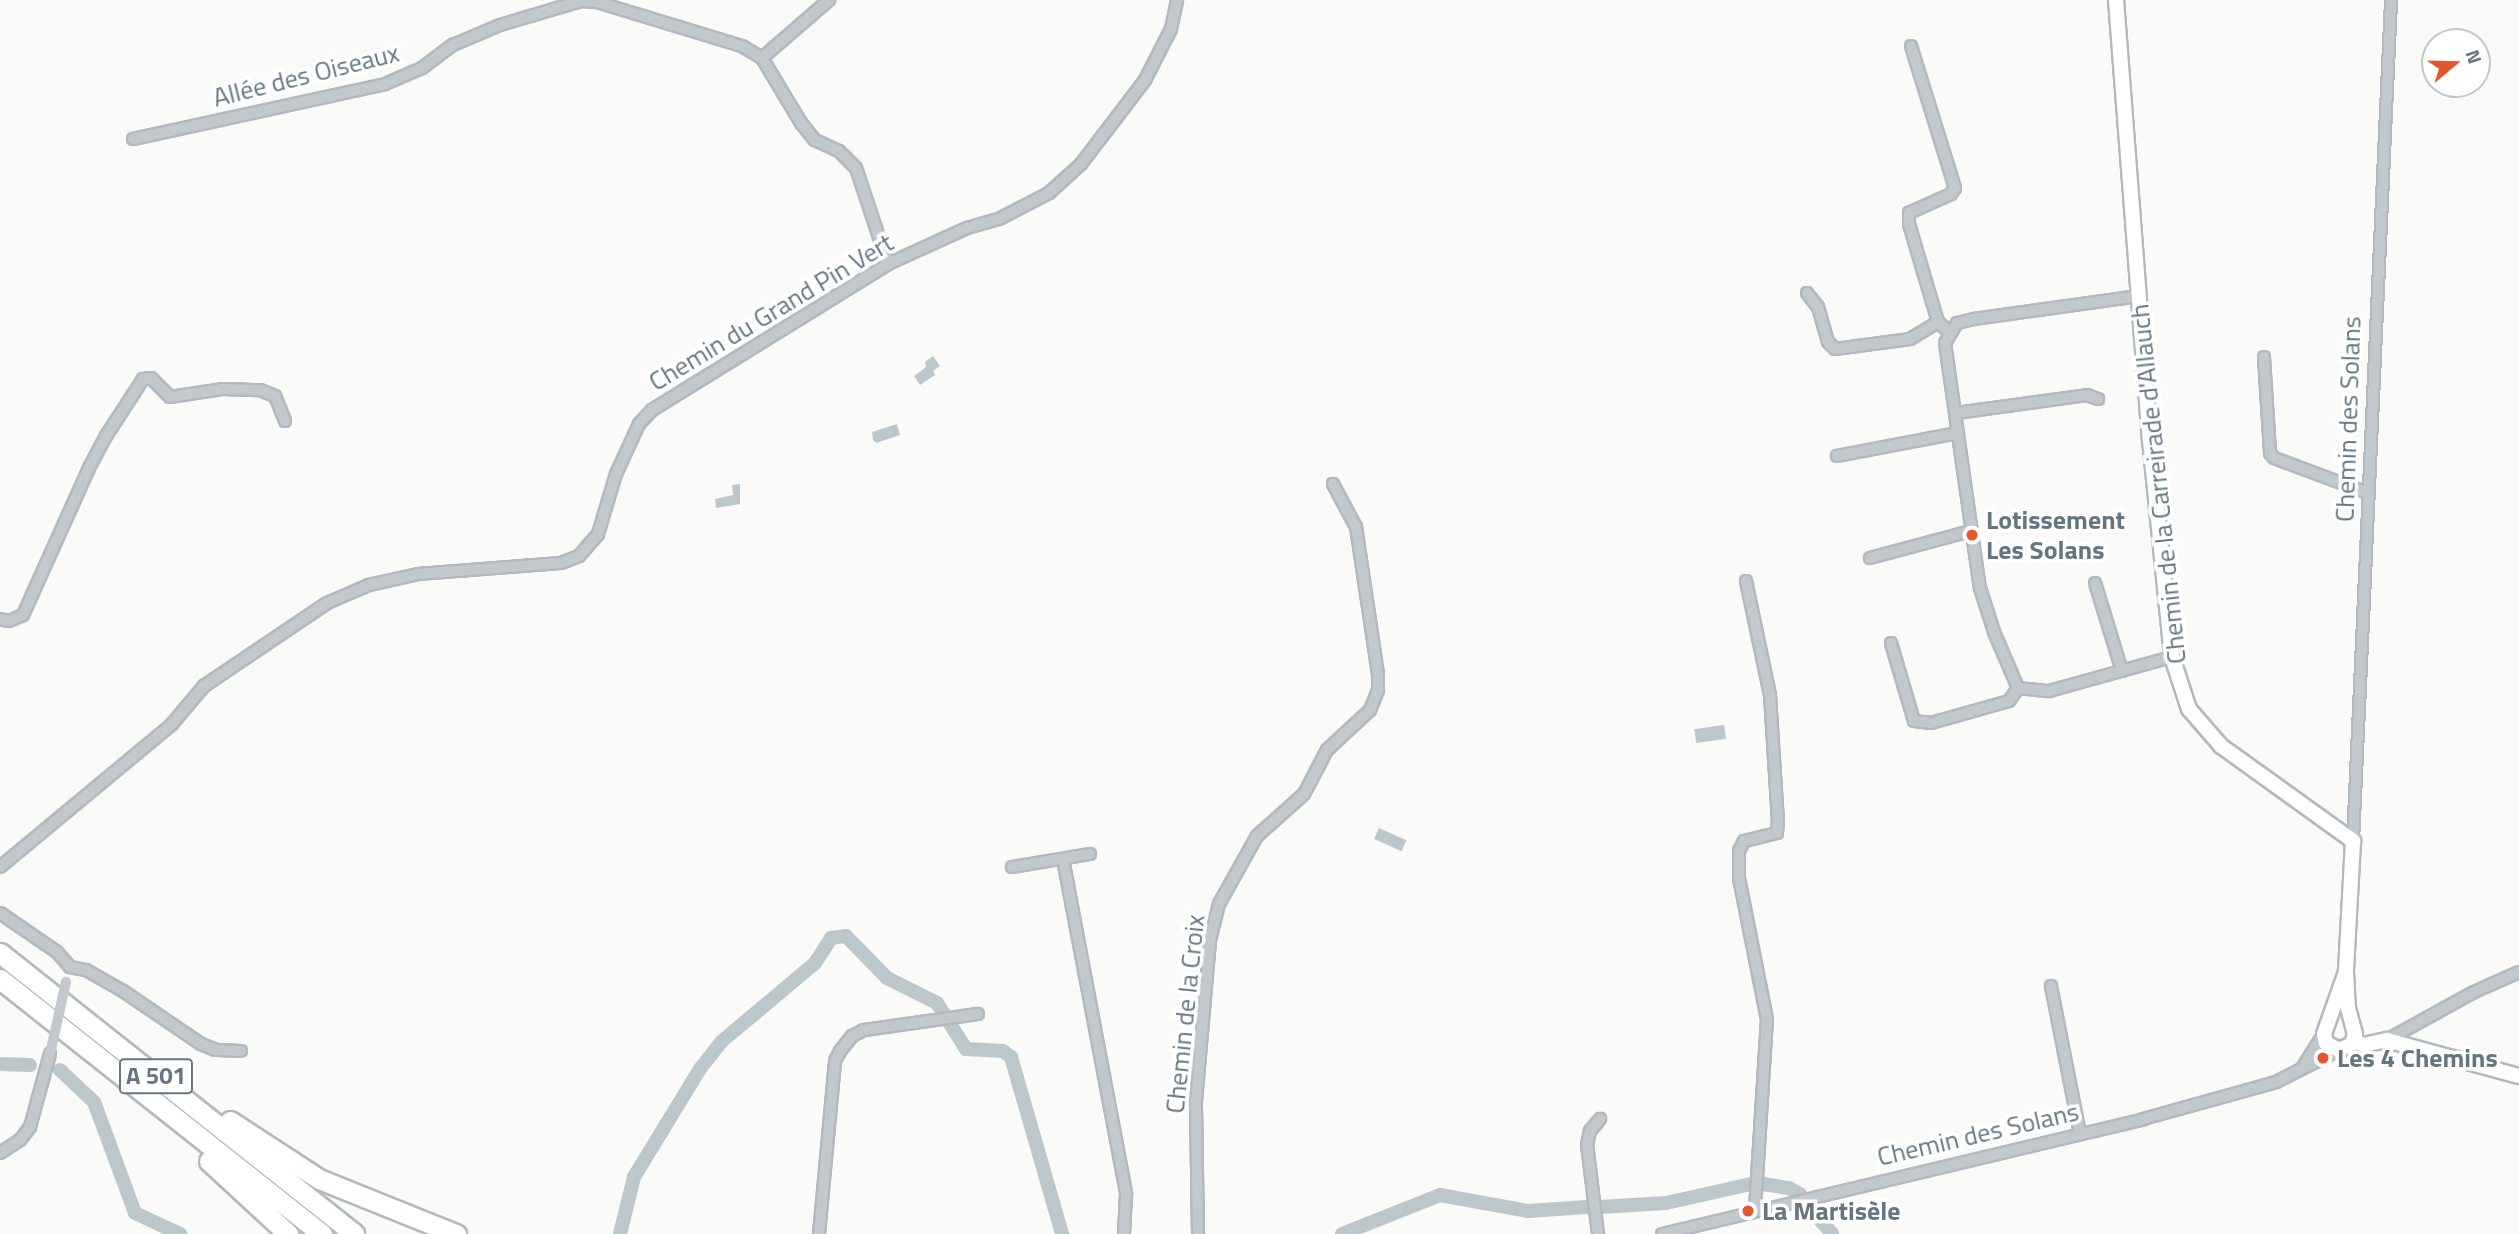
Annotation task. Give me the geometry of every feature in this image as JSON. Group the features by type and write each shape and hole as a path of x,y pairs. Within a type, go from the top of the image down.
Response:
{"highway":[{"name":"A 501","path":"0,953 354,1234"},
{"name":"A 501","path":"0,979 322,1234"},
{"path":"36,1007 159,1121 243,1189 288,1234"},
{"path":"108,1039 319,1179 456,1234"}],"street":[{"path":"829,0 762,58 801,123 816,140 839,150 856,168 888,264"},
{"name":"Chemin du Grand Pin Vert","path":"0,867 172,724 204,686 327,603 369,585 418,574 561,563 579,556 598,534 616,474 639,424 652,410 888,264 967,228 999,219 1049,193 1081,164 1145,80 1171,29 1177,0"},
{"name":"Chemin de la Carreirade d'Allauch","path":"2116,0 2150,440 2172,657 2189,709 2221,746 2353,841"},
{"name":"Chemin des Solans","path":"2353,841 2392,0"},
{"name":"Allée des Oiseaux","path":"133,139 385,84 422,68 453,45 488,30 581,1 597,2 742,46 762,58"},
{"path":"1911,46 1955,188 1951,194 1909,213 1909,225 1938,322 1949,332"},
{"path":"1807,293 1818,307 1828,342 1835,349 1910,339 1938,322"},
{"path":"2018,688 1994,632 1980,589 1945,343 1949,332 1957,323 2139,296"},
{"path":"2264,357 2270,453 2274,458 2368,493"},
{"path":"0,618 9,621 23,615 89,468 143,379 152,378 170,397 223,388 260,390 275,396 285,421"},
{"path":"1956,413 2087,395 2098,399"},
{"path":"1838,456 1958,433"},
{"name":"Chemin de la Croix","path":"1198,1234 1196,1101 1210,940 1219,904 1258,836 1304,794 1327,750 1370,710 1378,690 1378,674 1356,527 1333,485"},
{"path":"1870,558 1971,531"},
{"path":"1746,581 1770,695 1778,821 1777,833 1744,841 1739,851 1739,878 1767,1019 1755,1209"},
{"path":"2095,583 2122,671"},
{"path":"1891,643 1914,721 1931,723 2009,701 2018,688"},
{"path":"2018,688 2049,691 2172,657"},
{"path":"2353,841 2346,972 2354,1040"},
{"path":"1012,867 1090,853"},
{"path":"1063,859 1126,1194 1124,1234"},
{"path":"0,913 57,952 70,967 86,970 123,990 201,1044 216,1050 240,1051"},
{"path":"0,1153 20,1140 30,1127 70,967"},
{"path":"2302,1069 2326,1029 2346,972"},
{"path":"2354,1040 2363,1045 2387,1040 2474,992 2519,972"},
{"path":"2052,986 2080,1133"},
{"path":"819,1234 835,1061 840,1051 852,1036 864,1030 978,1014"},
{"path":"2351,1024 2337,1019 2326,1029 2326,1043 2339,1050 2348,1047 2354,1040"},
{"path":"2387,1040 2519,1076"},
{"name":"Chemin des Solans","path":"1662,1234 1755,1209 2080,1133 2276,1082 2339,1050"},
{"path":"1598,1234 1587,1145 1590,1131 1600,1119"}],"shaded area":[{"path":"933,356 940,366 933,371 935,375 920,385 914,376 926,367 925,362"},
{"path":"897,424 900,435 876,443 873,440 872,432"},
{"path":"740,484 740,504 716,508 715,499 733,495 732,485"},
{"path":"1724,725 1726,739 1696,743 1694,729"},
{"path":"1379,828 1406,840 1402,851 1374,839"}],"waterway":[{"path":"620,1234 634,1177 700,1069 721,1042 815,963 831,938 846,936 887,978 937,1003 966,1049 1003,1051 1011,1057 1062,1234"},
{"path":"0,1064 30,1065"},
{"path":"60,1070 94,1102 135,1213 180,1234"},
{"path":"1600,1207 1666,1203 1751,1184"},
{"path":"1763,1184 1789,1188 1800,1194"},
{"path":"1342,1234 1440,1195 1528,1211 1587,1207"},
{"path":"1808,1206 1832,1234"}],"place":[{"name":"Lotissement Les Solans","path":"1972,535"},
{"name":"Les 4 Chemins","path":"2323,1058"},
{"name":"La Martisèle","path":"1748,1211"}]}
